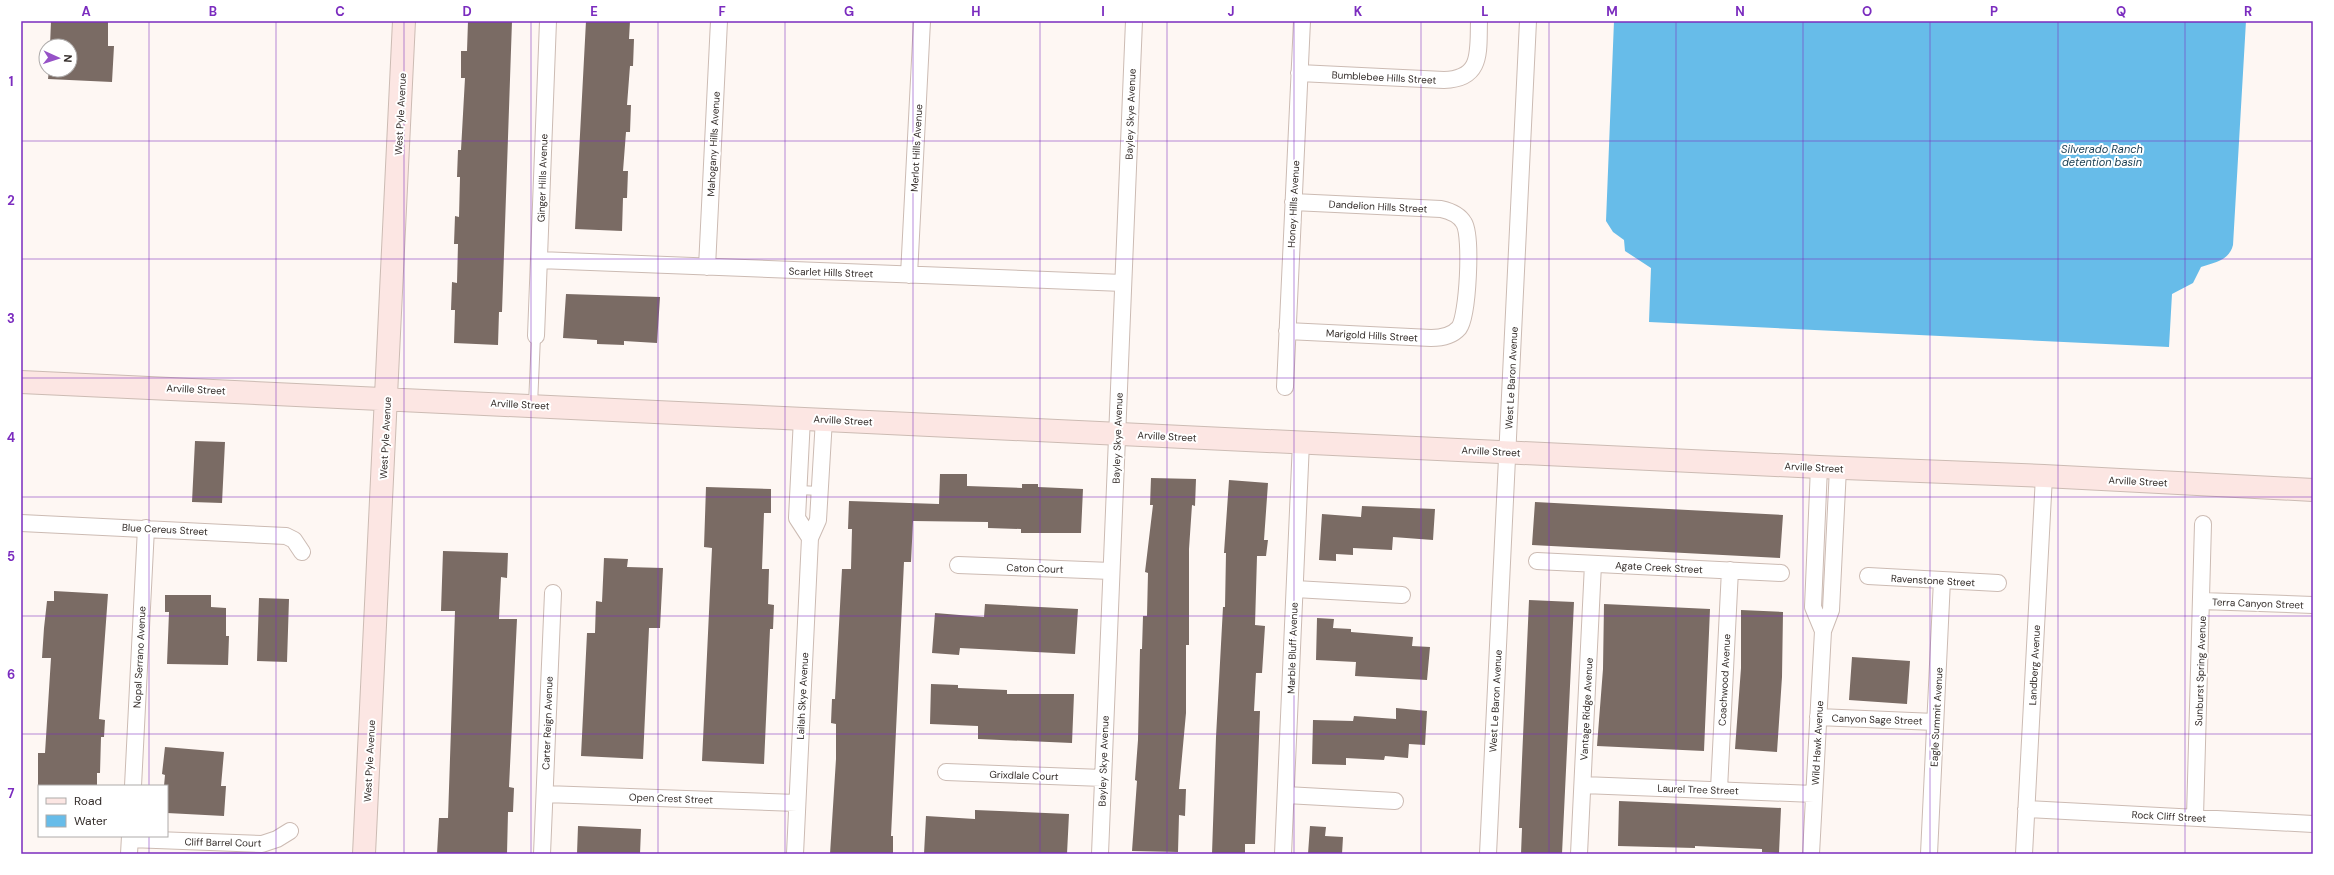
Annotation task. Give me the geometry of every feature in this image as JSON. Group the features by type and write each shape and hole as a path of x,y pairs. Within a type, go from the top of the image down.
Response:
{"street":[{"name":"West Pyle Avenue","path":"364,854 404,21"},
{"name":"Ginger Hills Avenue","path":"536,336 548,21"},
{"name":"Mahogany Hills Avenue","path":"707,267 719,21"},
{"name":"Merlot Hills Avenue","path":"910,275 922,21"},
{"name":"Bayley Skye Avenue","path":"1100,854 1134,21"},
{"name":"Honey Hills Avenue","path":"1284,387 1302,21"},
{"name":"Bumblebee Hills Street","path":"1299,73 1453,80 1468,74 1476,62 1479,21"},
{"name":"West Le Baron Avenue","path":"1488,854 1528,21"},
{"name":"Dandelion Hills Street","path":"1293,202 1441,209 1449,211 1461,219 1467,229 1468,238 1465,311 1460,326 1455,332"},
{"name":"Scarlet Hills Street","path":"539,260 1123,283"},
{"name":"Marigold Hills Street","path":"1287,331 1431,338 1448,336 1455,332"},
{"name":"Arville Street","path":"21,382 824,418 1828,468 2044,476 2313,490"},
{"path":"802,418 797,518 810,538"},
{"name":"Lailah Skye Avenue","path":"795,854 810,538 818,520 824,418"},
{"name":"Marble Bluff Avenue","path":"1283,854 1301,442"},
{"name":"Wild Hawk Avenue","path":"1811,854 1823,631 1831,610 1828,468"},
{"name":"Landberg Avenue","path":"2024,854 2044,476"},
{"name":"Blue Cereus Street","path":"21,523 286,536 294,540 302,552"},
{"name":"Sunburst Spring Avenue","path":"2195,817 2203,524"},
{"name":"Nopal Serrano Avenue","path":"133,785 146,528"},
{"name":"Agate Creek Street","path":"1538,561 1781,573"},
{"name":"Vantage Ridge Avenue","path":"1579,854 1593,564"},
{"name":"Caton Court","path":"958,565 1111,571"},
{"name":"Coachwood Avenue","path":"1719,789 1730,570"},
{"name":"Ravenstone Street","path":"1868,576 1998,583"},
{"name":"Eagle Summit Avenue","path":"1929,854 1942,580"},
{"path":"1294,589 1402,596"},
{"name":"Carter Reign Avenue","path":"542,854 553,593"},
{"name":"Terra Canyon Street","path":"2202,601 2313,605"},
{"name":"Canyon Sage Street","path":"1818,717 1935,722"},
{"name":"Grixdlale Court","path":"946,772 1103,778"},
{"name":"Laurel Tree Street","path":"1583,785 1719,789 1814,794"},
{"name":"Open Crest Street","path":"545,794 798,803"},
{"path":"1286,795 1395,801"},
{"name":"Rock Cliff Street","path":"2026,809 2313,824"},
{"name":"Cliff Barrel Court","path":"130,843 262,844 277,839 290,831"}],"lane":[{"path":"533,405 536,336"},
{"path":"798,490 820,491"}],"water":[{"name":"Silverado Ranch detention basin","path":"1614,21 2246,21 2233,245 2225,258 2201,267 2193,283 2172,294 2169,347 1649,322 1651,268 1625,251 1624,240 1613,232 1606,221"}],"building":[{"path":"51,21 108,21 108,46 114,46 112,82 48,79 78,78 78,38 50,38"},
{"path":"468,21 512,21 502,312 499,312 498,345 454,343 455,310 451,310 452,282 457,283 458,244 454,244 455,216 459,217 460,177 457,177 458,150 461,150 465,78 461,78 461,51 467,51"},
{"path":"586,21 630,21 629,39 634,39 633,66 630,66 627,105 631,105 630,132 626,132 623,171 628,171 627,198 623,198 622,231 575,229"},
{"path":"566,294 660,297 657,343 624,341 624,345 597,344 597,340 563,338"},
{"path":"195,441 225,442 222,503 192,502"},
{"path":"940,474 967,474 967,486 1022,488 1022,484 1038,484 1038,487 1083,489 1081,533 1021,533 1021,529 988,528 988,522 913,521 911,562 904,562 891,836 893,836 893,854 830,854 836,759 836,724 831,723 832,699 835,699 842,569 851,569 852,529 848,529 849,501 939,504"},
{"path":"1151,478 1196,479 1195,506 1192,505 1189,549 1189,645 1186,645 1186,713 1179,789 1186,789 1185,816 1179,815 1178,852 1132,851 1137,781 1135,780 1138,740 1140,649 1142,649 1143,616 1147,616 1148,573 1145,572 1153,505 1150,505"},
{"path":"1229,480 1268,483 1264,540 1268,540 1266,556 1257,556 1255,625 1265,626 1262,673 1256,673 1254,711 1260,711 1255,844 1245,844 1245,854 1212,854 1216,737 1223,607 1225,607 1226,553 1224,553"},
{"path":"706,487 771,489 771,513 764,513 762,569 769,569 768,604 774,605 773,629 770,629 764,764 702,761 712,548 704,547"},
{"path":"1535,502 1783,515 1780,558 1532,545"},
{"path":"1362,506 1435,509 1433,540 1393,537 1392,550 1353,548 1353,555 1336,554 1336,561 1319,560 1322,514 1361,517"},
{"path":"443,551 508,553 507,578 501,577 499,619 517,619 509,787 514,788 513,812 508,812 507,854 437,854 439,818 448,818 455,611 441,611"},
{"path":"604,558 628,559 627,567 663,568 660,628 649,628 643,759 581,756 587,633 595,633 596,601 602,602"},
{"path":"54,591 108,594 99,719 105,720 104,737 101,737 100,773 97,773 97,785 38,785 38,753 45,753 51,658 42,658 44,628 47,601 54,601"},
{"path":"165,595 211,595 211,607 226,608 226,636 229,636 228,665 167,664 169,612 165,612"},
{"path":"259,598 289,599 287,662 257,661"},
{"path":"1529,600 1574,602 1562,854 1521,854 1522,828 1519,828"},
{"path":"985,604 1078,609 1075,654 960,648 959,655 932,653 935,613 984,617"},
{"path":"1604,604 1710,609 1704,751 1597,746 1603,669"},
{"path":"1741,610 1783,612 1782,677 1777,752 1735,749 1741,668"},
{"path":"1317,618 1334,619 1333,628 1351,629 1351,632 1413,637 1412,646 1430,647 1427,680 1355,676 1356,662 1316,660"},
{"path":"1852,657 1910,661 1907,704 1849,700"},
{"path":"931,684 958,685 958,688 1007,690 1007,694 1074,694 1072,743 978,739 978,726 930,724"},
{"path":"1396,708 1427,711 1425,745 1409,744 1408,758 1385,756 1384,760 1346,758 1346,765 1312,764 1313,720 1353,721 1354,716 1396,719"},
{"path":"165,747 224,752 221,786 226,786 224,816 168,813 168,785 164,785 165,775 162,774"},
{"path":"1619,801 1781,808 1779,853 1762,852 1762,849 1695,846 1695,848 1618,846"},
{"path":"975,810 1069,814 1067,854 924,854 926,816 975,819"},
{"path":"578,826 641,829 640,854 577,854"},
{"path":"1310,826 1326,827 1325,836 1343,837 1342,854 1308,854"}]}
